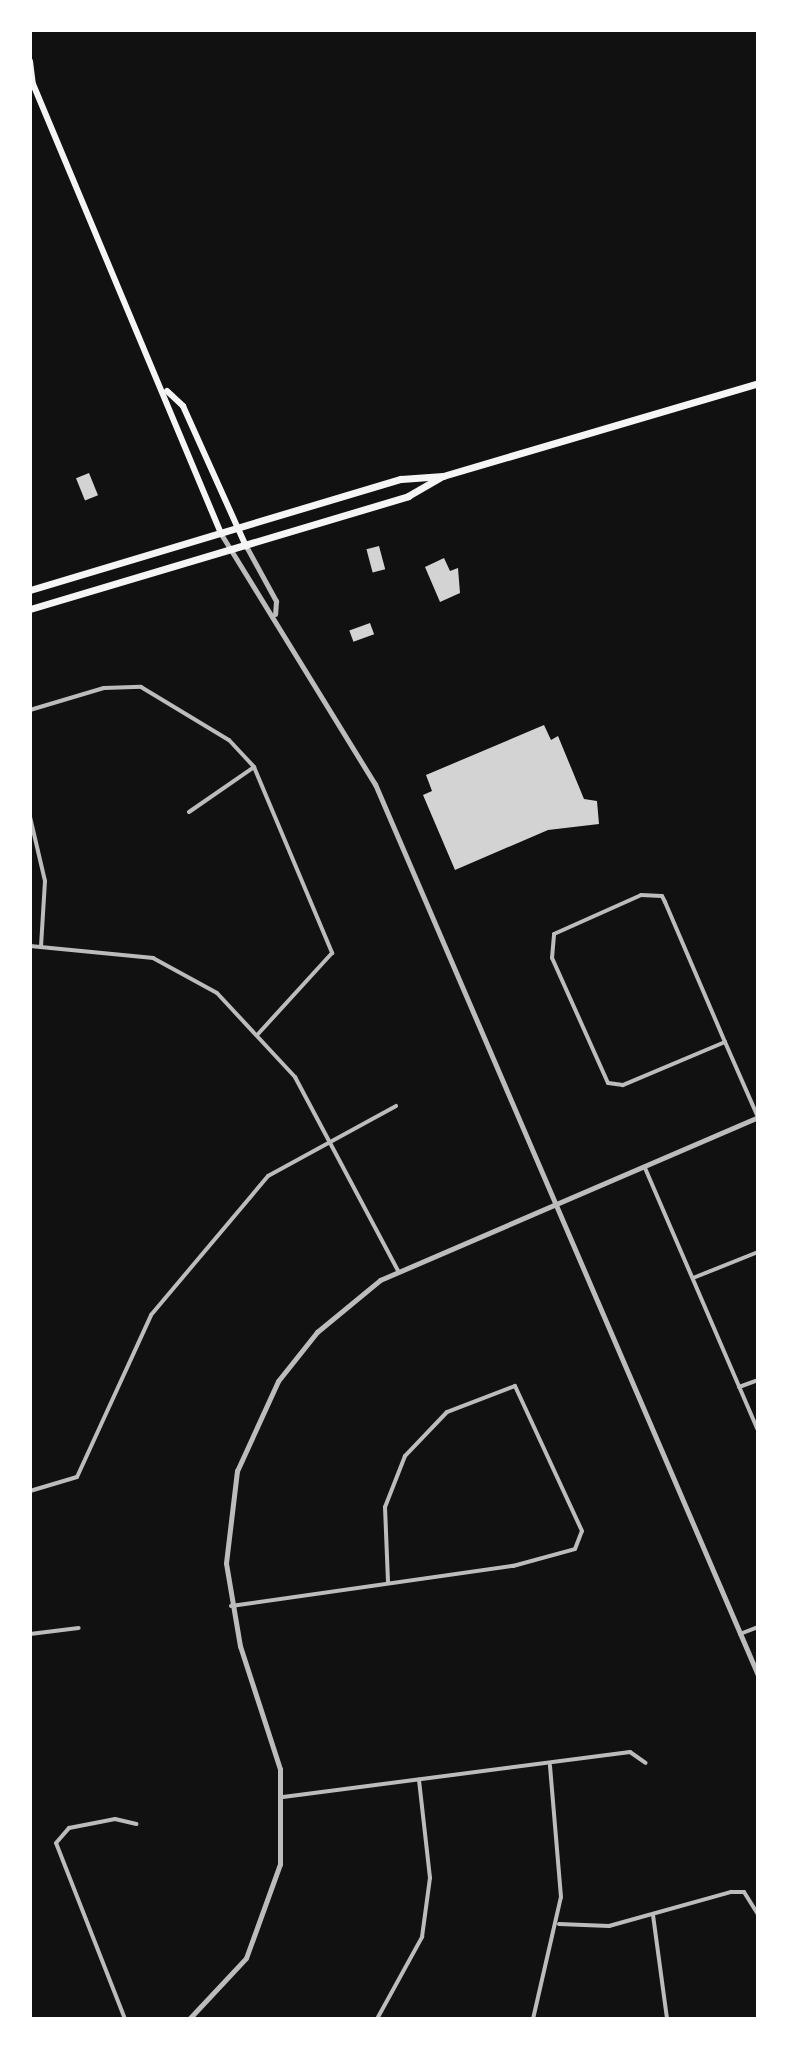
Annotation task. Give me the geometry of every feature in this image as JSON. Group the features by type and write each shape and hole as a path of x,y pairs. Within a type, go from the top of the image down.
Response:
{"main road":[{"path":"30,61 32,83 167,391 169,412 221,534"},
{"path":"30,590 401,479 443,476 758,383"},
{"path":"167,391 183,406 246,546"},
{"path":"30,609 408,496 443,476"}],"street":[{"path":"221,534 275,615 375,784 758,1675"},
{"path":"246,546 276,601 275,615"},
{"path":"30,710 104,688 141,687 196,717 254,767 332,953 258,1034"},
{"path":"189,812 254,767"},
{"path":"30,817 45,881 41,947"},
{"path":"189,2019 232,1979 260,1933 279,1873 283,1797 275,1744 231,1606 227,1519 256,1420 317,1332 398,1271 645,1168 758,1117 662,896 641,895 551,940 602,1075 623,1085 725,1042"},
{"path":"30,946 163,961 205,984 258,1034 289,1069 332,1140 398,1271"},
{"path":"30,1491 77,1477 162,1300 268,1176 396,1106"},
{"path":"645,1168 758,1431"},
{"path":"693,1278 758,1252"},
{"path":"739,1387 758,1380"},
{"path":"231,1606 525,1564 579,1545 576,1516 515,1386 447,1412 405,1456 385,1507 388,1583"},
{"path":"740,1634 758,1627"},
{"path":"30,1634 79,1628"},
{"path":"283,1797 550,1765 630,1752 646,1763"},
{"path":"533,2019 559,1924 562,1870 550,1765"},
{"path":"377,2019 422,1937 430,1878 419,1780"},
{"path":"125,2019 56,1843 69,1828 115,1819 136,1824"},
{"path":"559,1924 609,1926 744,1892 758,1914"},
{"path":"653,1915 667,2019"}],"building":[{"path":"89,473 98,495 85,500 76,478"},
{"path":"379,546 385,569 373,573 366,549"},
{"path":"444,558 450,571 458,568 460,593 440,602 425,567"},
{"path":"370,623 374,634 353,642 349,631"},
{"path":"544,725 551,740 558,736 584,799 597,801 599,824 548,830 455,870 423,795 432,791 426,775"}]}
